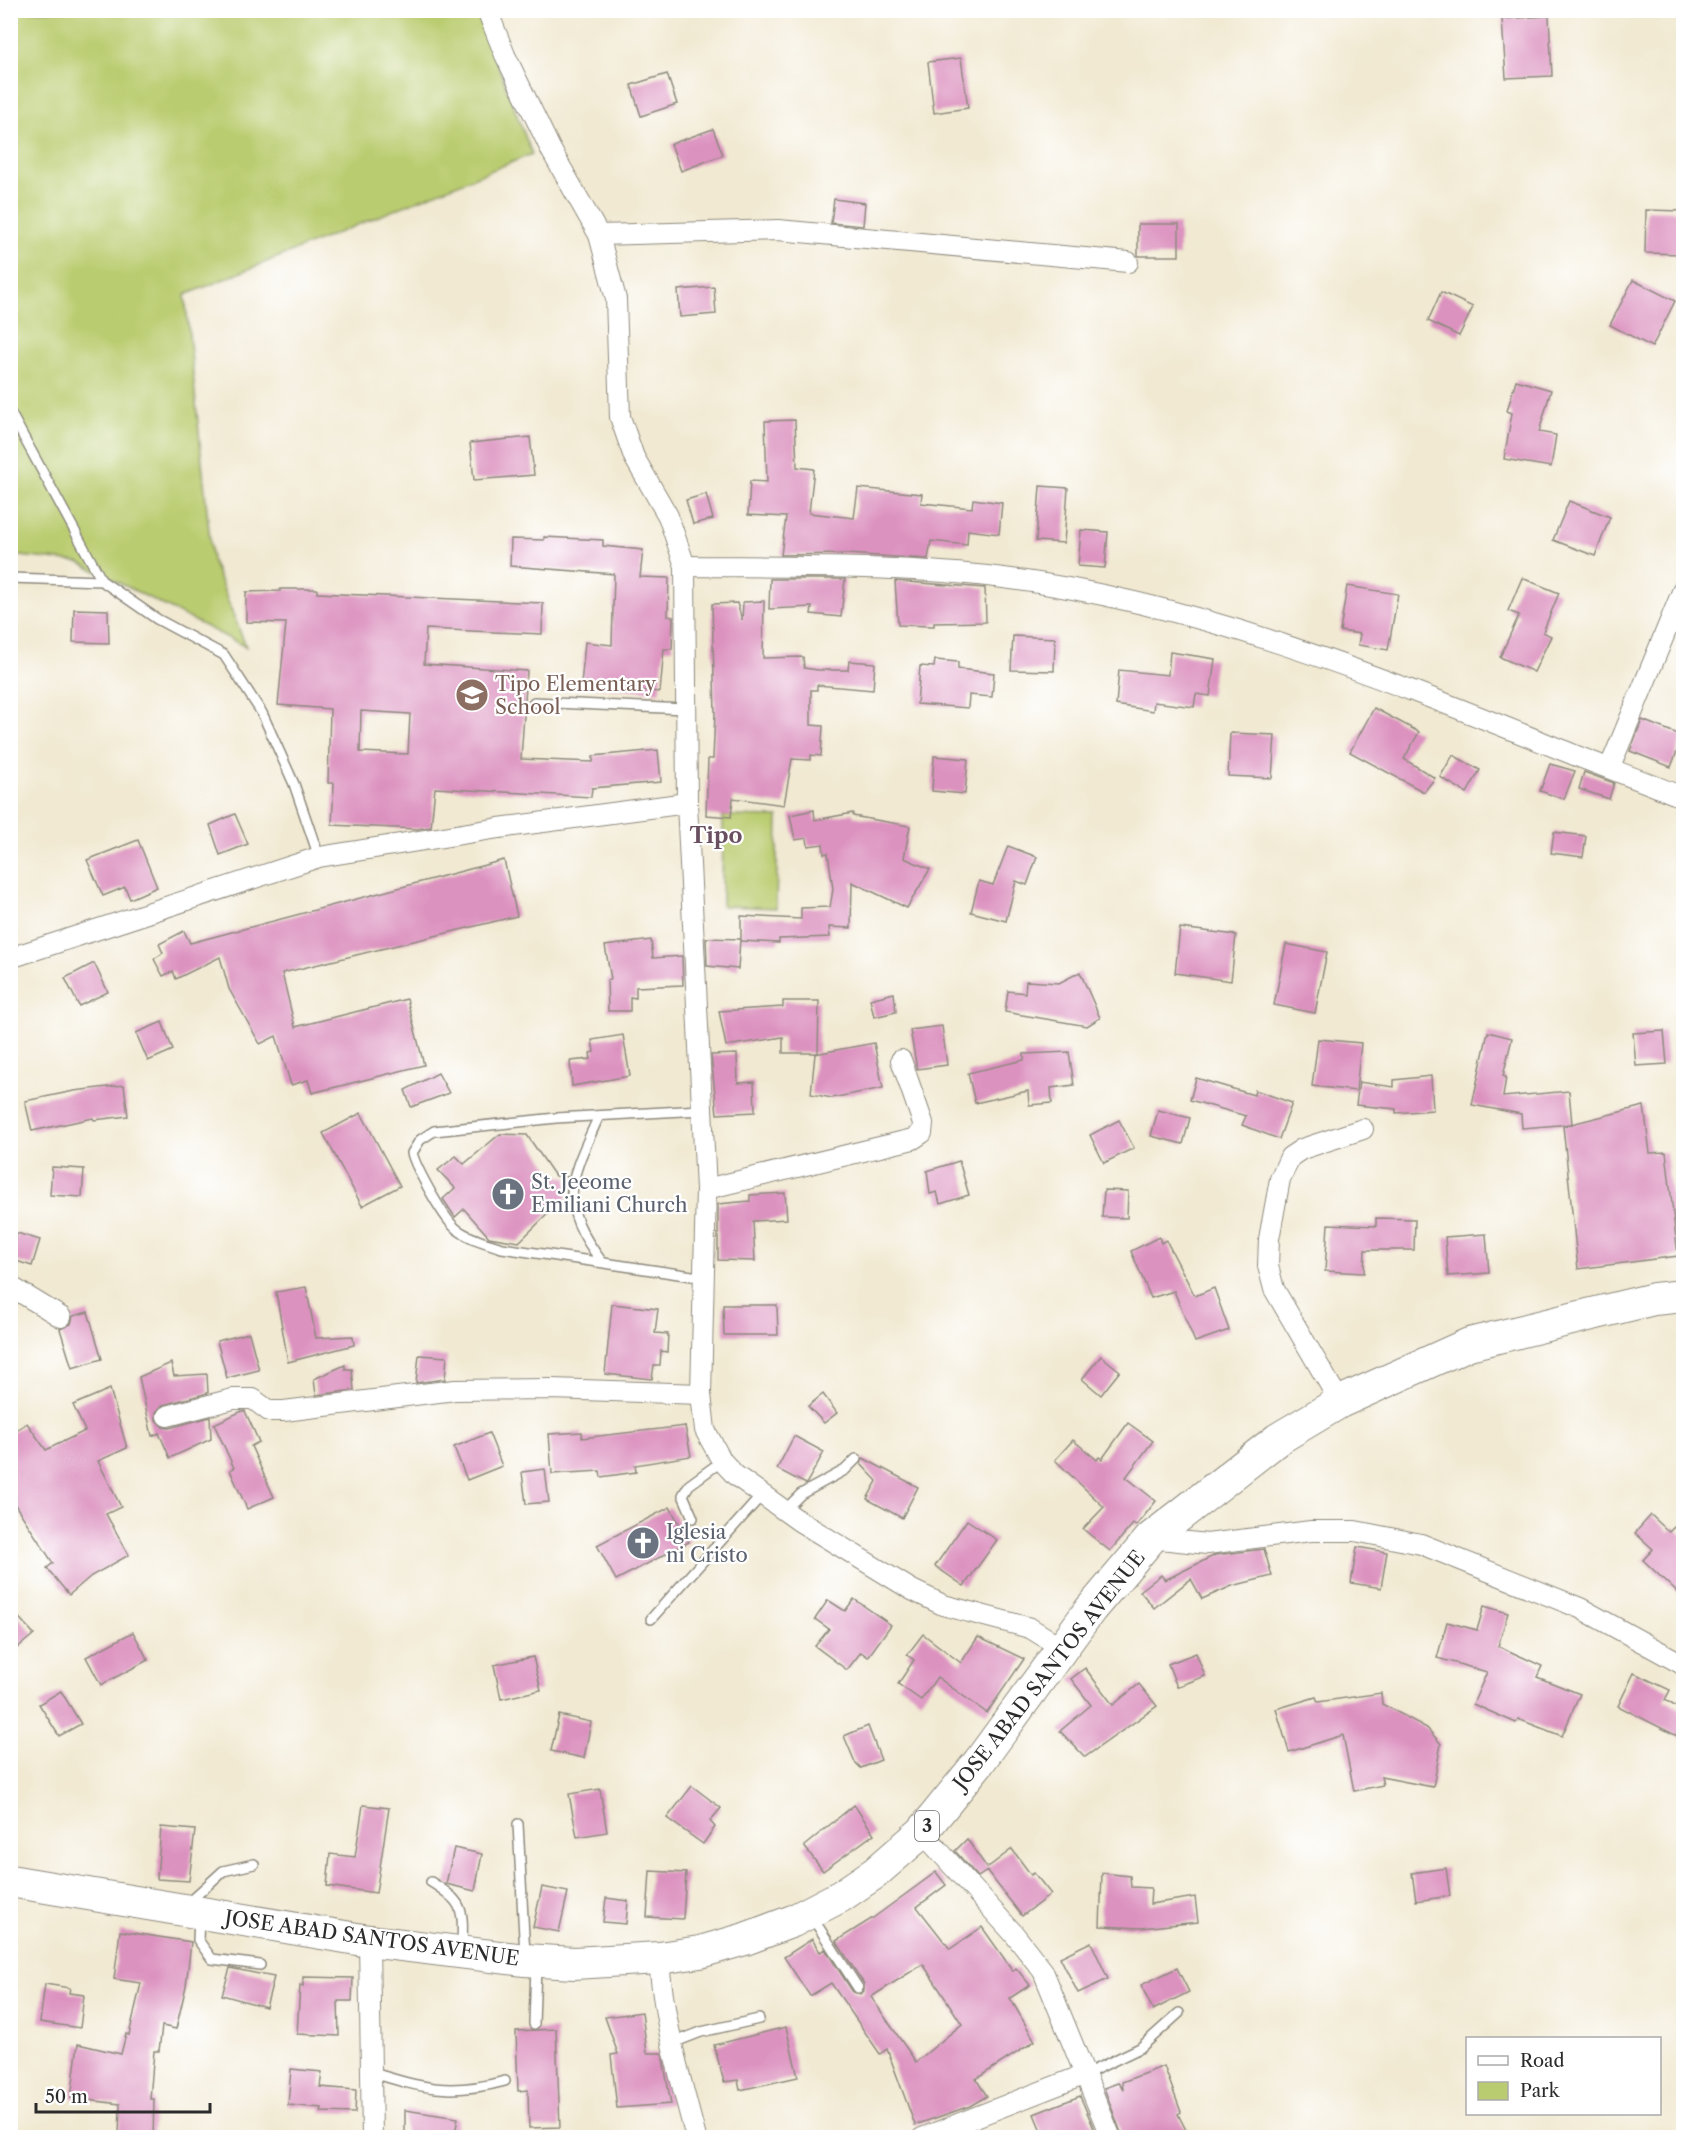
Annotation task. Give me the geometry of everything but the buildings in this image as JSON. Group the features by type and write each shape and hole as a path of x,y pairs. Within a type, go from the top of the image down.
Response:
{"highway":[{"name":"JOSE ABAD SANTOS AVENUE","path":"10,1881 369,1941 531,1960 574,1963 659,1958 700,1952 745,1939 841,1896 875,1873 922,1832 979,1762 1090,1610 1151,1538 1278,1439 1340,1402 1469,1344 1654,1299 1683,1296"}],"street":[{"path":"487,10 505,55 546,139 598,235 616,299 620,417 634,457 668,516 685,566 687,803 706,1189 706,1278 701,1394 705,1430 722,1461 761,1496 912,1590 943,1605 1029,1628 1064,1648"},
{"path":"598,235 778,230 1128,262"},
{"path":"685,566 892,569 988,576 1066,588 1152,607 1311,653 1451,704 1683,798"},
{"path":"1610,767 1683,587"},
{"path":"10,958 319,857 499,828 687,803"},
{"path":"706,1189 913,1139 922,1133 923,1123 901,1060"},
{"path":"1340,1402 1274,1289 1268,1266 1269,1239 1280,1179 1290,1157 1302,1149 1363,1129"},
{"path":"10,1286 61,1317"},
{"path":"167,1416 233,1399 253,1399 269,1411 284,1411 454,1390 552,1389 701,1394"},
{"path":"1151,1538 1207,1544 1311,1531 1355,1531 1420,1544 1580,1608 1683,1665"},
{"path":"922,1832 1014,1934 1043,1971 1111,2138"},
{"path":"369,1941 372,2138"},
{"path":"659,1958 662,2003 670,2044 696,2138"},
{"path":"922,2138 1086,2074"}],"lane":[{"path":"10,412 102,581 157,620 224,655 262,713 294,784 319,857"},
{"path":"10,578 102,581"},
{"path":"534,702 685,709"},
{"path":"701,1110 599,1116 434,1131 420,1140 412,1153 416,1168 456,1230 502,1248 706,1278"},
{"path":"599,1116 573,1175 570,1198 574,1216 602,1262"},
{"path":"784,1511 801,1494 845,1470 856,1459"},
{"path":"693,1518 683,1495 689,1485 722,1461"},
{"path":"651,1619 761,1496"},
{"path":"518,1824 531,1960 534,2024"},
{"path":"254,1864 223,1871 190,1911 198,1940 212,1959 260,1965"},
{"path":"431,1882 454,1896 461,1907 462,1953"},
{"path":"809,1912 858,1988"},
{"path":"1086,2074 1140,2048 1179,2013"},
{"path":"670,2044 701,2032 759,2019"},
{"path":"370,2072 426,2088 454,2091 476,2089 505,2081"}],"green space":[{"path":"11,11 477,11 532,154 185,295 212,560 246,647 78,562 11,555"},
{"path":"723,816 778,817 776,908 722,906"}],"place":[{"name":"Tipo Elementary School","path":"472,695"},
{"name":"St. Jeeome Emiliani Church","path":"508,1194"},
{"name":"Iglesia ni Cristo","path":"643,1543"}],"district":[{"name":"Tipo","path":"716,835"}]}
